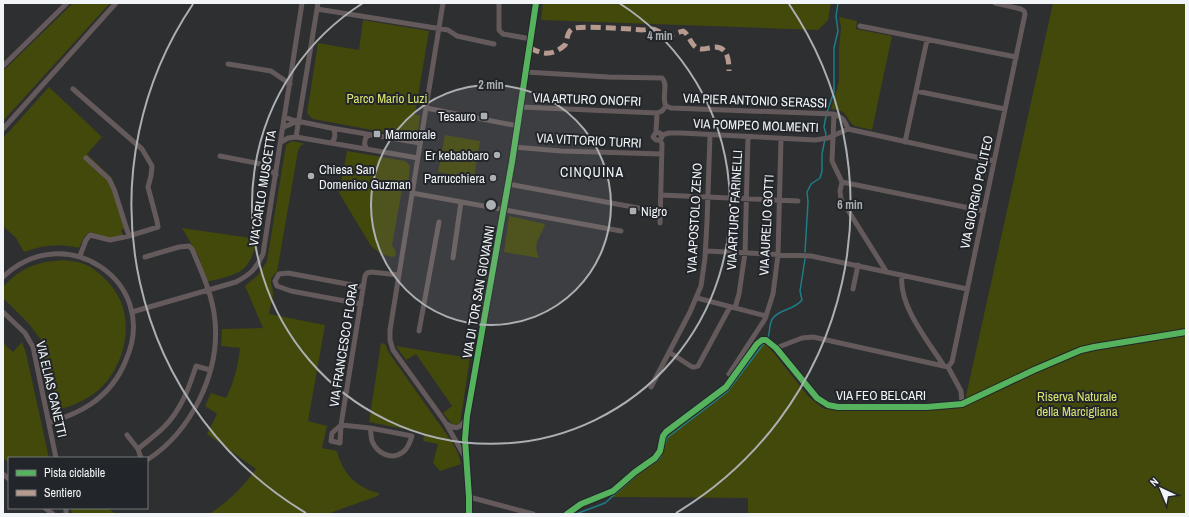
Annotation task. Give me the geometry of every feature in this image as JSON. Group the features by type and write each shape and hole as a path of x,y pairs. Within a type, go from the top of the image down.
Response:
{"street":[{"path":"3,66 67,3"},
{"path":"3,129 116,3"},
{"name":"VIA CARLO MUSCETTA","path":"132,312 236,282 248,276 259,263 263,254 284,127 302,3"},
{"path":"443,3 390,330 390,340 393,350 445,422 466,460"},
{"path":"499,3 498,30 503,34 531,39"},
{"name":"VIA DI TOR SAN GIOVANNI","path":"469,514 465,439 467,416 518,126 536,3"},
{"name":"VIA GIORGIO POLITEO","path":"946,366 952,362 1025,14 1021,9 995,3"},
{"path":"296,137 317,6 448,30 457,36 494,44"},
{"path":"860,26 1016,58"},
{"path":"905,142 927,40"},
{"path":"228,64 271,71 290,84"},
{"path":"526,72 608,77 660,78 665,82 664,102 666,106"},
{"path":"73,89 142,149 152,166 148,186 158,227 110,240 90,235 86,240 80,256"},
{"path":"916,91 1005,109"},
{"name":"VIA PIER ANTONIO SERASSI","path":"657,113 662,111 666,106 670,108 831,114 840,116 844,120 848,129"},
{"path":"426,108 518,126"},
{"name":"VIA ARTURO ONOFRI","path":"521,108 657,113 656,132 653,136 656,140 661,138 662,144 660,223"},
{"path":"831,114 833,136 832,161 842,182 840,191 841,199 886,271"},
{"path":"285,117 334,129 420,143"},
{"path":"299,121 284,127 289,134 296,137 418,158"},
{"path":"331,143 334,141 335,137 334,129"},
{"path":"848,129 994,161"},
{"name":"VIA POMPEO MOLMENTI","path":"661,138 669,133 819,140 833,136 848,129"},
{"path":"367,150 364,146 364,142 366,137 370,135"},
{"name":"VIA APOSTOLO ZENO","path":"651,387 697,298 701,286 706,251 710,135"},
{"path":"281,142 288,138 296,137"},
{"name":"VIA ARTURO FARINELLI","path":"669,352 692,367 697,366 733,307 739,294 745,253 748,137"},
{"name":"VIA AURELIO GOTTI","path":"729,374 751,342 766,316 774,286 778,255 781,138"},
{"name":"VIA VITTORIO TURRI","path":"514,147 561,151 662,154"},
{"path":"220,156 261,164 276,175"},
{"path":"86,158 109,179 114,189 129,236"},
{"path":"842,182 984,211"},
{"path":"508,184 660,212"},
{"path":"412,193 620,231"},
{"path":"661,195 798,201"},
{"path":"453,258 461,202"},
{"path":"419,331 439,222"},
{"path":"145,257 179,247 189,246 192,249 209,290 215,322 214,349 210,370 199,402 191,416 168,442 148,459"},
{"path":"706,251 811,256 967,288"},
{"path":"3,277 17,265 38,257 57,254 80,256 99,265 111,275 125,293 132,312 134,335 132,346 125,364 115,382 103,395 87,407 74,414 49,423"},
{"path":"853,289 858,265"},
{"name":"VIA FRANCESCO FLORA","path":"370,428 341,425 365,276 367,273 371,272 399,275"},
{"path":"360,304 291,291 277,286 275,281 279,274 288,273 363,287"},
{"path":"902,275 902,292 913,317 946,366 962,394 962,404"},
{"path":"697,298 766,316"},
{"name":"VIA ELIAS CANETTI","path":"3,312 23,331 31,343 56,457"},
{"name":"VIA FEO BELCARI","path":"756,345 761,340 765,339 776,348 814,395 824,404 832,407 927,407 962,404 1034,370 1081,350 1186,332"},
{"path":"776,348 802,338 813,337 946,366"},
{"path":"567,514 581,504 613,491 635,472 655,458 660,451 663,436 666,432 726,387 756,345 751,342"},
{"path":"138,449 164,427 179,407 188,392 196,366 210,370"},
{"path":"445,422 452,428 458,428 462,425 467,416"},
{"path":"370,428 412,436 408,447 403,453 395,456 389,456 381,453 372,441 370,428"},
{"path":"127,435 138,449 141,457"},
{"path":"469,497 520,512 533,514"}],"green space":[{"path":"73,3 110,3 3,121 3,71"},
{"path":"543,3 831,3 828,20 818,30 541,20"},
{"name":"Riserva Naturale della Marcigliana","path":"1053,3 1186,3 1186,514 748,514 748,498 610,497 630,478 659,456 665,436 678,424 727,389 760,344 766,343 808,396 824,409 964,405"},
{"path":"839,17 857,21 856,29 892,36 872,130 855,126 844,113 839,110 831,109 839,82 839,48 841,28"},
{"name":"Parco Mario Luzi","path":"363,20 429,31 415,114 420,116 418,131 413,136 405,136 313,119 307,113 318,43 359,50"},
{"path":"49,87 102,137 87,154 112,178 127,227 121,230 124,237 109,240 89,232 84,237 79,248 72,246 51,246 24,252 16,238 3,226 3,138"},
{"path":"445,135 480,141 474,178 438,172"},
{"path":"292,141 306,144 301,145 298,151 277,272 271,279 273,295 269,314 325,325 308,421 327,426 322,448 337,451 339,459 347,473 357,483 371,491 379,493 378,496 327,514 209,514 235,494 256,469 207,434 217,414 205,406 211,393 226,398 237,368 240,348 221,346 222,329 263,328 245,286 258,275 267,261 286,145"},
{"path":"347,151 405,161 410,166 408,184 403,184 392,245 396,252 394,257 381,254 371,246 339,193"},
{"path":"509,216 545,224 536,247 539,258 504,252"},
{"path":"182,228 257,239 254,251 246,266 234,274 206,282 199,257"},
{"path":"63,260 79,262 87,265 104,278 114,289 121,301 125,314 126,328 125,341 116,368 103,386 85,400 56,410 41,340 29,324 3,298 3,287 23,270 45,262"},
{"path":"22,342 26,353 49,457 8,457 8,462 3,458 3,343 13,352"},
{"path":"381,343 385,344 389,353 452,442 458,453 461,464 440,471 433,463 438,444 423,441 424,433 369,422"},
{"path":"396,346 470,358 460,423 453,425 443,413 452,406 416,354 406,360"},
{"path":"71,509 109,509 115,514 72,514"}],"waterway":[{"path":"827,112 834,92 834,48 838,31 836,16 838,3"},
{"path":"805,252 808,202 807,192 811,184 820,178 822,171 822,154 826,134 824,127 826,116"},
{"path":"767,339 773,318 779,313 795,306 802,300 800,291 805,259"},
{"path":"576,514 605,503 639,473 658,460 661,456 667,438 727,392 765,342"}],"marked path":[{"path":"530,48 544,53 552,53 565,45 569,32 572,29 584,27 642,30 651,29 668,36 683,31 699,49 715,47 723,49 727,55 729,71"}],"cycle path":[{"path":"469,514 465,439 467,416 512,162 536,3"},
{"path":"567,514 581,504 613,491 635,472 655,458 660,451 663,436 666,432 726,387 757,344 762,340 766,340 776,348 817,398 828,405 838,407 927,407 962,404 1034,370 1081,350 1186,332"}],"place":[{"name":"Tesauro","path":"484,116"},
{"name":"Marmorale","path":"377,134"},
{"name":"Er kebabbaro","path":"497,155"},
{"name":"Chiesa San Domenico Guzman","path":"311,176"},
{"name":"Parrucchiera","path":"493,178"},
{"name":"Nigro","path":"633,211"}],"district":[{"name":"CINQUINA","path":"592,172"}]}
